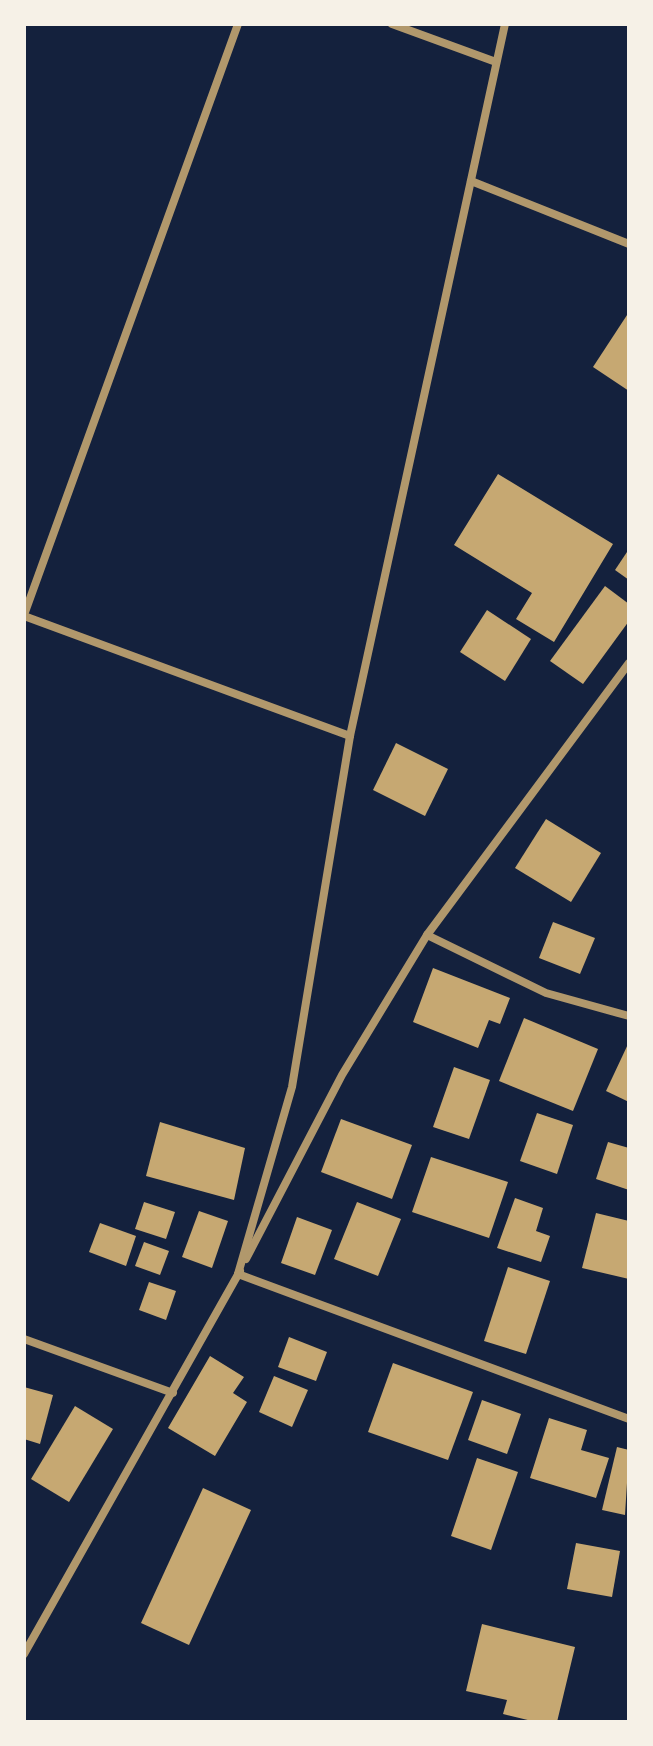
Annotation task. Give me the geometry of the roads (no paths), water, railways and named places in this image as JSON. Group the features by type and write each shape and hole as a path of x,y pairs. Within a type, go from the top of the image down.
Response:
{"street":[{"path":"238,24 24,616 350,736"},
{"path":"392,24 496,62"},
{"path":"238,1274 292,1087 350,736 505,24"},
{"path":"471,181 629,244"},
{"path":"24,1654 173,1393 342,1075 427,935 629,663"},
{"path":"427,935 546,993 629,1016"},
{"path":"238,1274 629,1419"},
{"path":"24,1339 173,1393"}]}
